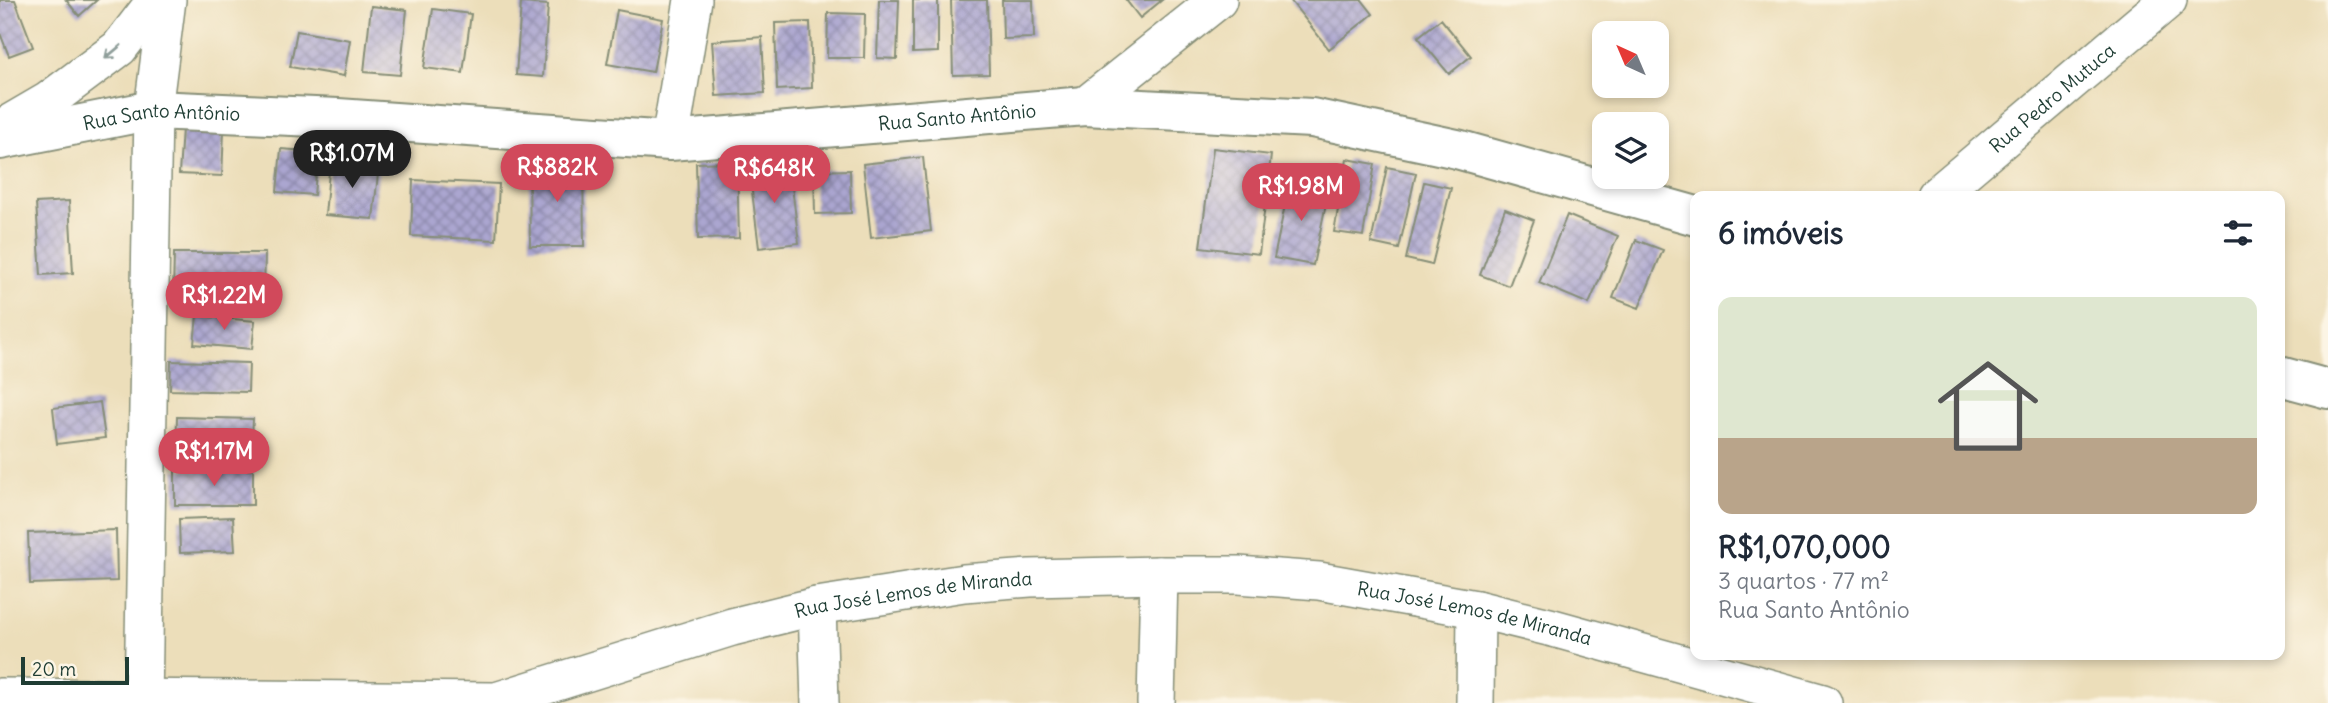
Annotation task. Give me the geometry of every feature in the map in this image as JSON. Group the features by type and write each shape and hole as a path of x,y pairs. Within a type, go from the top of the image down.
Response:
{"street":[{"path":"0,129 48,101 119,48 156,0"},
{"path":"143,700 153,110 167,0"},
{"path":"670,141 693,0"},
{"path":"1085,106 1218,0"},
{"name":"Rua Pedro Mutuca","path":"1942,191 2168,0"},
{"name":"Rua Santo Antônio","path":"0,140 153,110 338,118 670,141 1085,106 1312,118 1457,149 1690,214"},
{"path":"2285,377 2328,389"},
{"path":"1156,703 1159,575"},
{"name":"Rua José Lemos de Miranda","path":"0,697 496,702 732,627 817,606 964,583 1030,578 1238,575 1319,581 1476,609 1811,701"},
{"path":"817,606 820,703"},
{"path":"1475,703 1476,609"}],"building":[{"path":"0,0 15,0 33,47 9,56 0,33"},
{"path":"66,0 97,0 79,16"},
{"path":"879,0 899,0 897,59 877,58"},
{"path":"913,0 938,0 938,52 913,53"},
{"path":"951,0 987,0 989,74 953,75"},
{"path":"1002,0 1033,0 1034,38 1003,39"},
{"path":"1126,0 1162,0 1140,18"},
{"path":"1290,0 1362,0 1373,14 1329,49"},
{"path":"521,3 548,5 543,77 516,75"},
{"path":"371,6 407,10 400,75 364,72"},
{"path":"433,9 471,14 463,73 424,68"},
{"path":"617,10 663,19 653,72 607,64"},
{"path":"828,13 865,14 864,58 827,58"},
{"path":"1441,19 1471,56 1449,74 1418,37"},
{"path":"810,22 812,88 777,90 775,23"},
{"path":"297,31 350,40 344,76 290,67"},
{"path":"762,37 765,93 716,96 712,41"},
{"path":"182,129 224,130 222,176 179,174"},
{"path":"1213,148 1271,155 1259,254 1200,247"},
{"path":"281,149 318,152 314,195 277,192"},
{"path":"923,157 931,231 871,238 863,164"},
{"path":"1347,159 1375,164 1363,236 1334,232"},
{"path":"330,161 379,165 373,219 325,215"},
{"path":"583,162 584,246 530,246 529,163"},
{"path":"737,162 739,238 698,239 696,163"},
{"path":"789,163 799,243 759,248 749,167"},
{"path":"1387,167 1416,173 1399,249 1371,243"},
{"path":"850,170 851,213 815,214 814,171"},
{"path":"413,180 499,184 496,240 411,236"},
{"path":"1290,181 1329,190 1313,265 1274,258"},
{"path":"1424,182 1451,188 1432,265 1406,259"},
{"path":"69,201 73,273 41,275 36,203"},
{"path":"1505,209 1534,220 1509,286 1480,275"},
{"path":"1567,215 1618,236 1589,304 1539,283"},
{"path":"1636,240 1663,250 1639,308 1613,298"},
{"path":"174,253 265,253 264,295 173,295"},
{"path":"197,316 255,321 252,349 194,344"},
{"path":"171,361 249,363 248,392 170,390"},
{"path":"100,402 105,438 57,444 53,408"},
{"path":"177,417 253,419 251,455 176,453"},
{"path":"175,470 253,470 253,505 175,505"},
{"path":"233,517 235,551 180,553 179,519"},
{"path":"116,530 117,581 30,584 28,533"}]}
